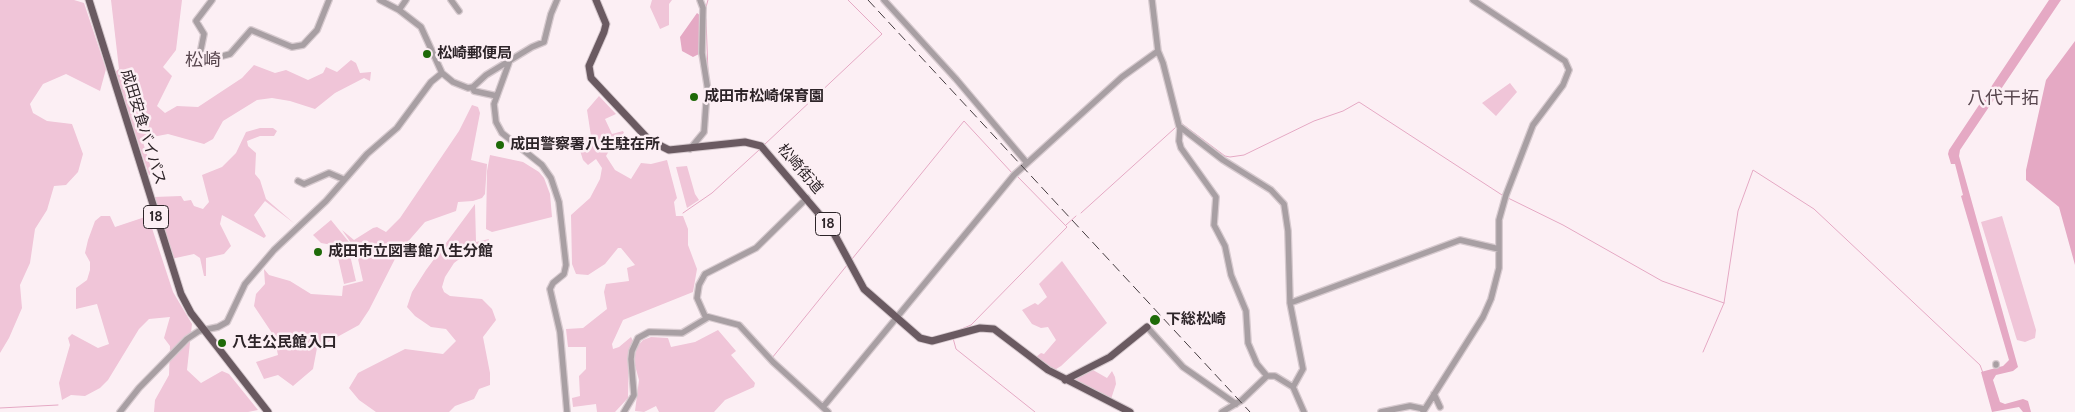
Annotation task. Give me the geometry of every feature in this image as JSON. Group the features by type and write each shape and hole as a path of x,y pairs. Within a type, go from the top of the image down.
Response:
{"main road":[{"name":"成田安食バイパス","path":"89,0 178,287 186,304 268,412"},
{"name":"松崎街道","path":"596,0 605,20 605,28 589,66 591,78 654,144 669,150 745,142 758,145 807,198 831,228 864,290 920,338 928,341 940,340 980,328 991,327 1006,336 1038,363 1066,380 1130,412"},
{"path":"1066,380 1110,357 1147,327"}],"street":[{"path":"212,0 196,21 204,34 199,58 204,61 230,54 251,30 292,47 303,45 317,30 329,0"},
{"path":"380,0 399,10 421,27 442,73 454,82 468,88 473,87 486,75 510,60 544,42 551,14 557,0"},
{"path":"399,10 406,0"},
{"path":"451,0 459,11"},
{"path":"690,149 704,132 706,104 709,97 702,53 703,8 700,0"},
{"path":"884,0 956,79 1027,163"},
{"path":"1152,0 1158,51 1163,63 1174,112 1180,128 1179,141 1181,148 1216,197 1214,225 1225,246 1231,275 1246,311 1248,343 1257,364 1267,376"},
{"path":"1381,412 1410,406 1423,411 1483,317 1498,279 1499,220 1505,197 1532,125 1563,85 1567,76 1568,66 1561,59 1473,0"},
{"path":"624,412 634,396 631,359 632,351 638,338 649,332 682,333 707,318 739,325 773,362 826,410 1014,175 1122,77 1158,51"},
{"path":"510,60 494,108 499,129 537,159 552,178 558,195 566,265 564,274 552,285 551,292 560,332 567,412"},
{"path":"120,412 139,388 187,339 195,333 223,324 230,318 242,289 253,274 274,250 326,201 367,154 397,128 431,82 442,73"},
{"path":"473,87 474,91 497,96"},
{"path":"1180,128 1223,160 1271,190 1282,201 1286,211 1288,231 1290,303 1303,369 1293,387"},
{"path":"298,181 304,184 329,173 344,180"},
{"path":"707,318 697,295 705,274 756,248 807,198"},
{"path":"1290,303 1460,240 1499,249"},
{"path":"1147,327 1183,367 1236,404"},
{"path":"1267,376 1275,376 1293,387 1304,412"},
{"path":"1222,412 1236,404 1260,385 1267,376"},
{"path":"1434,394 1440,407"}],"shaded area":[{"path":"0,0 74,0 84,3 106,69 100,91 66,74 43,84 30,104 33,113 47,121 72,124 83,154 78,172 66,185 54,186 47,210 35,229 30,263 20,285 22,308 0,353"},
{"path":"111,0 182,0 176,50 163,67 172,76 157,106 165,113 177,106 198,107 242,78 254,65 275,73 286,70 308,80 323,73 326,67 337,72 351,60 356,63 360,73 371,72 370,81 364,78 335,93 315,109 290,101 272,98 257,100 223,121 213,139 204,144 168,134 142,139 153,174 149,175 115,72 119,69"},
{"path":"652,0 672,0 669,4 669,25 660,29 650,7"},
{"path":"2049,0 2061,0 1960,150 1959,156 2018,367 2013,371 1996,375 1993,380 2000,402 2005,404 2023,399 2028,401 2031,412 2023,412 2019,407 1992,412 1981,372 2003,366 2009,360 1961,196 1963,195 1955,164 1951,164 1948,154"},
{"path":"697,13 701,16 699,54 693,57 682,51 680,37"},
{"path":"2075,41 2075,265 2059,207 2026,180 2026,170 2046,80"},
{"path":"1510,83 1517,92 1496,116 1482,103"},
{"path":"599,96 616,114 605,119 612,134 623,131 624,133 616,139 606,156 615,170 631,179 641,163 651,164 667,160 677,198 674,202 676,216 683,216 688,229 688,245 697,269 693,292 623,320 612,344 613,349 619,347 631,337 633,341 629,351 628,398 615,412 597,412 596,404 573,407 572,398 580,396 579,376 586,369 586,347 568,347 566,329 583,328 607,309 604,292 606,284 629,281 627,268 635,265 621,248 618,248 605,264 588,275 576,274 572,264 571,215 590,198 600,179 602,168 596,159 588,165 583,160 576,138 591,136 587,110"},
{"path":"472,105 478,107 480,113 471,160 487,164 485,194 482,198 458,202 456,211 425,222 398,253 369,310 359,325 317,348 313,369 293,386 278,375 264,379 256,362 278,355 274,336 254,306 256,294 265,284 264,269 269,275 290,281 311,294 342,296 343,286 363,281 356,250 342,230 354,240 377,227 386,232 400,218 459,131"},
{"path":"260,128 273,128 277,131 274,136 260,136 247,141 248,146 256,153 255,174 260,180 266,199 295,224 265,201 254,215 266,236 264,238 222,215 220,224 231,246 224,254 206,258 206,276 204,276 200,258 194,254 171,259 154,197 181,196 184,201 191,200 194,206 203,209 209,202 202,175 222,167 236,153 246,132"},
{"path":"490,155 523,162 539,172 544,178 550,194 552,217 492,232 486,229 487,171"},
{"path":"687,166 695,194 699,200 687,208 676,167"},
{"path":"475,204 476,242 489,239 487,244 470,251 454,263 445,277 442,287 444,292 450,296 482,299 492,309 496,320 483,337 490,373 490,385 479,389 474,399 455,406 449,412 376,412 359,400 349,388 358,373 405,349 443,354 456,341 446,329 431,327 415,316 407,307 412,292 426,270"},
{"path":"101,216 110,216 115,227 148,216 173,292 192,324 187,370 201,383 222,371 229,374 258,410 248,412 154,412 155,400 169,375 170,346 164,338 170,317 149,319 139,329 108,380 100,388 85,396 71,395 62,400 59,383 70,345 68,338 72,334 98,348 109,344 97,304 76,309 76,288 87,280 90,270 90,262 85,253 88,240 95,221"},
{"path":"2002,216 2036,330 2035,338 2025,342 2017,340 1981,222"},
{"path":"331,220 353,247 348,248 347,254 338,256 338,246 321,243 313,235"},
{"path":"350,255 356,281 344,284 338,258"},
{"path":"1062,261 1107,323 1061,366 1053,371 1036,357 1041,353 1044,354 1056,340 1048,327 1041,328 1032,324 1022,310 1035,303 1038,305 1047,297 1039,284"},
{"path":"718,330 736,351 731,355 755,383 754,387 725,400 714,412 659,412 656,406 644,412 635,411 639,380 634,362 636,348 643,340 651,337 668,338 671,347 695,342"},
{"path":"1093,370 1107,378 1112,371 1116,384 1111,399 1074,381 1074,378"}],"waterway":[{"path":"706,7 708,0"},
{"path":"764,145 882,34 848,0"},
{"path":"706,19 708,72"},
{"path":"710,86 711,93"},
{"path":"1181,123 1225,156 1230,157 1244,155 1314,121 1343,111 1359,102 1502,195"},
{"path":"852,259 964,121 1013,174"},
{"path":"1081,213 1175,128"},
{"path":"683,213 712,193 759,150"},
{"path":"1703,352 1724,303 1738,211 1753,170 1814,209 1980,365 1983,373"},
{"path":"959,330 971,325 1067,227 1017,176"},
{"path":"1508,198 1563,225 1662,281 1724,303"},
{"path":"1066,225 1076,216"},
{"path":"772,358 848,264"},
{"path":"953,338 956,349 1035,412"},
{"path":"0,408 58,405"}],"railway":[{"path":"868,0 1250,412"}],"place":[{"name":"松崎郵便局","path":"427,54"},
{"name":"成田市松崎保育園","path":"694,97"},
{"name":"成田警察署八生駐在所","path":"500,145"},
{"name":"成田市立図書館八生分館","path":"318,252"},
{"name":"下総松崎","path":"1155,320"},
{"name":"八生公民館入口","path":"222,343"}],"district":[{"name":"松崎","path":"203,61"},
{"name":"八代干拓","path":"2003,99"}]}
